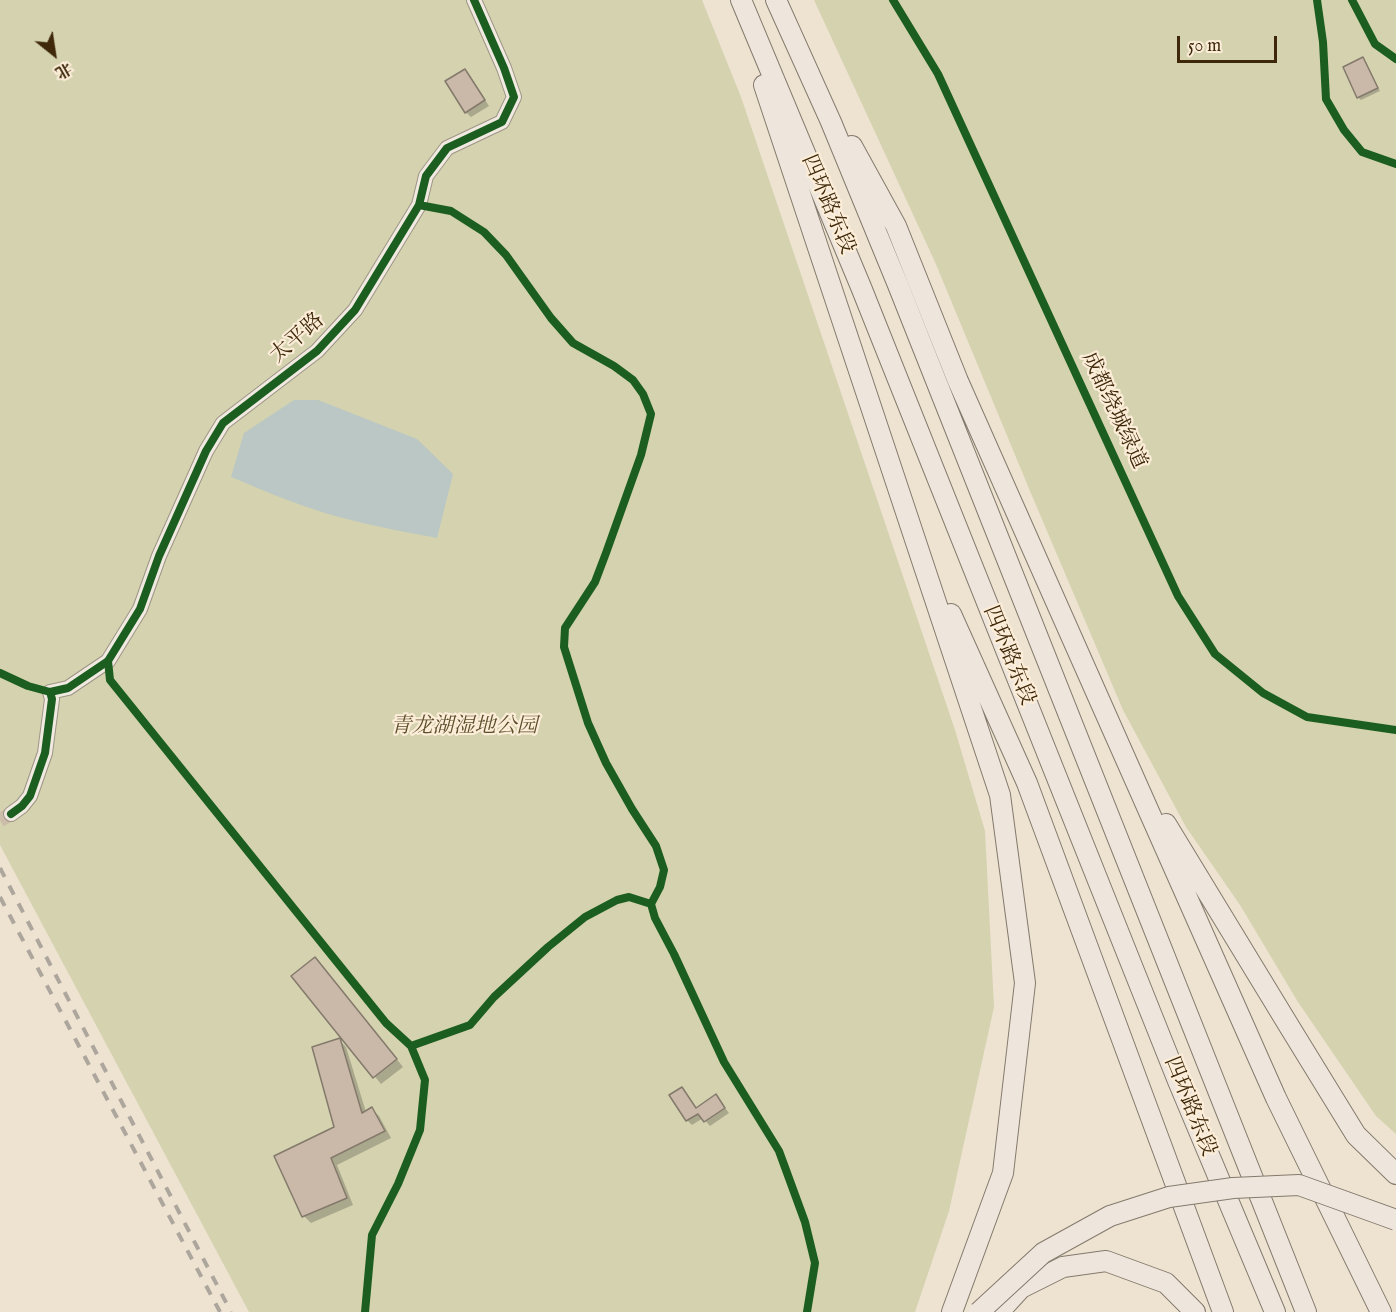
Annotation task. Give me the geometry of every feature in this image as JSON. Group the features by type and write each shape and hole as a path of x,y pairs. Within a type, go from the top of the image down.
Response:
{"highway":[{"path":"736,0 1000,795 1025,982 1003,1173 952,1312"},
{"name":"四环路东段","path":"741,0 861,287 1178,1081 1275,1312"},
{"name":"四环路东段","path":"776,0 831,122 898,285 1306,1312"},
{"path":"793,38 896,226 958,381 1276,1098 1381,1312"},
{"path":"905,510 1027,783 1223,1312"},
{"path":"1117,740 1164,822 1356,1135 1396,1174"},
{"path":"980,1312 1043,1253 1110,1215 1169,1197 1233,1188 1299,1185 1396,1220"},
{"path":"999,1312 1021,1288 1063,1267 1106,1261 1166,1283 1195,1312"}],"street":[{"name":"太平路","path":"11,814 22,806 30,795 45,753 52,699 50,692 68,688 108,660 140,609 159,556 206,451 223,423 317,351 355,310 419,205 426,176 447,148 502,122 514,97 504,68 474,0"}],"green space":[{"name":"青龙湖湿地公园","path":"0,0 702,0 741,97 955,730 985,831 994,1007 949,1211 915,1312 249,1312 0,845"},
{"path":"814,0 1396,0 1396,1134 1376,1116 1298,1002 1240,905 1186,827 1123,710 935,262"}],"shaded area":[{"path":"294,400 318,400 417,439 453,474 437,538 325,513 231,477 244,433"}],"building":[{"path":"1363,57 1378,88 1357,98 1343,67"},
{"path":"465,69 485,100 465,113 445,81"},
{"path":"315,957 397,1059 373,1078 291,976"},
{"path":"340,1038 362,1113 372,1107 385,1131 331,1158 347,1198 302,1217 274,1156 334,1127 312,1047"},
{"path":"682,1087 696,1108 716,1094 725,1108 704,1122 698,1114 686,1121 669,1095"}],"tunnel":[{"path":"0,820 11,814"}],"railway":[{"path":"0,868 231,1312"},
{"path":"0,897 220,1312"}],"cycle path":[{"path":"0,673 28,686 50,692 68,688 108,661 140,609 159,556 206,451 223,423 317,351 355,310 419,205 426,176 447,148 502,122 514,97 504,68 474,0"},
{"name":"成都绕城绿道","path":"893,0 938,74 1178,596 1215,654 1263,693 1307,717 1396,730"},
{"path":"1317,0 1323,42 1326,99 1344,130 1362,152 1396,164"},
{"path":"1352,0 1375,44 1396,59"},
{"path":"419,205 451,211 484,232 506,255 551,318 573,343 614,366 633,380 643,394 651,414 641,455 606,553 595,582 565,628 564,647 588,723 606,763 656,846 664,870 660,887 651,904 655,918 724,1062 779,1151 805,1222 815,1263 807,1312"},
{"path":"108,661 110,680 386,1023 411,1046 470,1025 494,997 548,947 585,917 617,900 629,897 651,904"},
{"path":"11,814 30,796 45,753 52,699 50,692"},
{"path":"365,1312 372,1235 398,1184 420,1130 425,1080 411,1046"}]}
